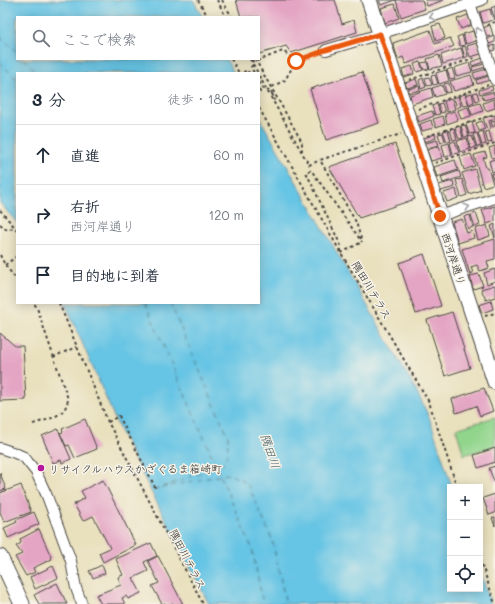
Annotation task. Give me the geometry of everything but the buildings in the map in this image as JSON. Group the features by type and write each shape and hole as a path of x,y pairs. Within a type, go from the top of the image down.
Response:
{"street":[{"name":"西河岸通り","path":"368,0 406,113 409,137 424,166 495,382"},
{"path":"326,50 380,34 469,2 482,0"},
{"path":"469,2 495,80"},
{"path":"440,216 495,198"},
{"path":"0,448 24,457 36,472 47,496 71,561 76,588 82,604"},
{"path":"0,557 22,604"}],"path":[{"path":"198,0 207,16"},
{"path":"217,0 225,16"},
{"path":"222,0 231,16"},
{"path":"272,87 285,80 296,61 326,50"},
{"path":"260,59 283,51 296,61"},
{"path":"396,84 486,54"},
{"path":"232,60 238,72"},
{"path":"251,60 257,72"},
{"path":"256,60 272,87 275,99 273,100"},
{"path":"253,65 251,67 254,72"},
{"path":"260,78 309,165 320,160 495,114"},
{"path":"260,83 264,89 266,88"},
{"path":"406,113 495,83"},
{"path":"267,91 270,90 273,94 302,142 302,152"},
{"name":"隅田川テラス","path":"260,110 341,253 429,402 455,484"},
{"path":"424,166 495,143"},
{"path":"320,160 356,222 362,242"},
{"path":"310,170 362,242 341,253 341,246 306,172 310,170"},
{"path":"0,210 16,229"},
{"path":"0,224 7,230 16,229"},
{"path":"0,255 5,265 16,279"},
{"path":"5,265 16,257"},
{"path":"33,424 60,414 67,407 68,399 35,304"},
{"name":"隅田川テラス","path":"59,304 108,422 203,604"},
{"path":"53,357 76,347"},
{"path":"108,422 119,416 156,489"},
{"path":"483,568 495,603"}],"green space":[{"path":"495,417 495,446 464,455 456,429"}],"water":[{"path":"0,0 193,0 202,16 16,16 16,60 227,60 233,72 16,72 16,222 0,203"},
{"name":"隅田川","path":"260,119 417,392 429,417 451,484 447,484 447,592 483,592 483,580 491,604 209,604 121,433 65,304 260,304"}],"ferry route":[{"path":"0,36 16,51"},
{"path":"25,60 36,72"},
{"path":"0,62 16,79"},
{"path":"145,304 252,548 263,604"},
{"path":"170,304 228,436 228,448 227,455 222,466 156,489 227,474 241,479 248,485 272,539 286,604"}],"place":[{"name":"リサイクルハウスかざぐるま箱崎町","path":"41,468"}],"route":[{"path":"296,61 326,50 380,34 440,216"}]}
